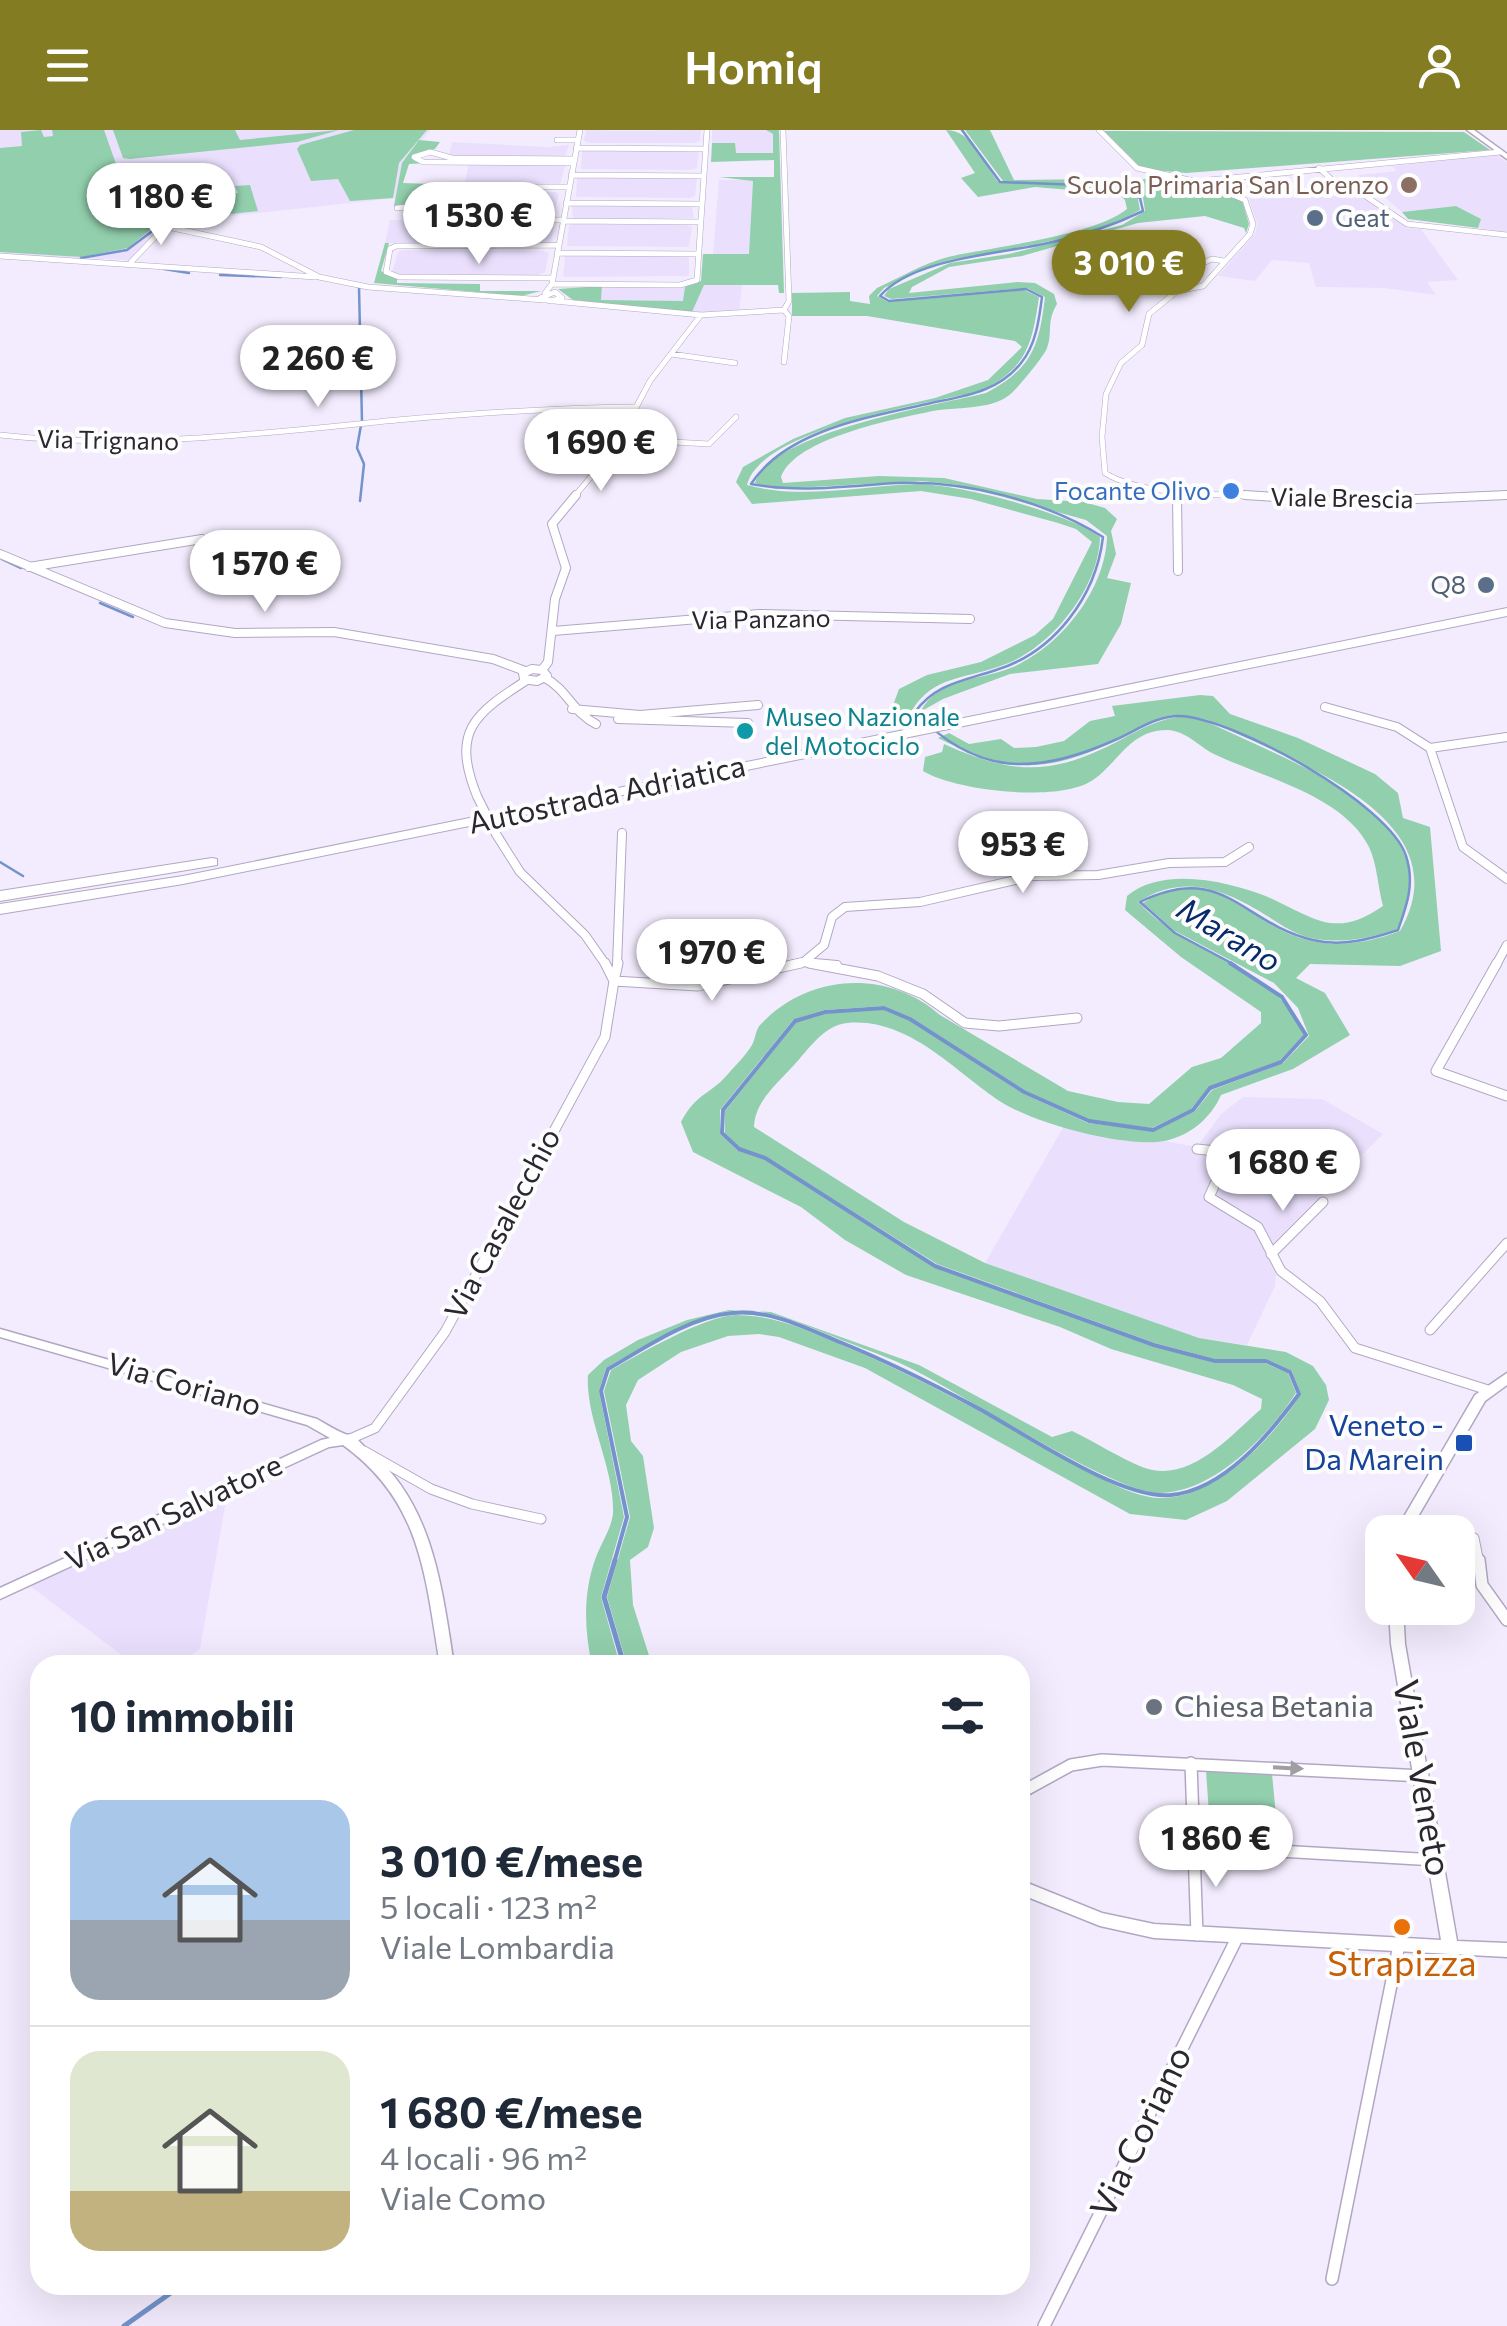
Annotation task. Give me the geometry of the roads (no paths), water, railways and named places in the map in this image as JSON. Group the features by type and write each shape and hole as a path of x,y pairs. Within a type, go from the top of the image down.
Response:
{"highway":[{"name":"Autostrada Adriatica","path":"0,896 404,829 1507,609"},
{"name":"Autostrada Adriatica","path":"0,909 184,880 907,729"}],"main road":[{"path":"1470,130 1504,154"},
{"name":"Via Coriano","path":"0,1333 312,1422 356,1445 400,1491 418,1522 445,1655"},
{"path":"1411,1515 1488,1390 1507,1378"},
{"name":"Via San Salvatore","path":"0,1594 326,1443 356,1445"},
{"name":"Viale Veneto","path":"1397,1625 1450,1947"},
{"path":"1030,1891 1100,1919 1197,1935 1507,1950"}],"street":[{"path":"543,296 552,280 580,130"},
{"path":"697,251 404,249 391,254 386,272 392,276 686,285 697,280 707,130"},
{"path":"783,130 789,301 784,310"},
{"path":"1100,130 1137,168 1190,180 1504,154"},
{"path":"557,135 577,144 706,147"},
{"path":"439,153 445,144"},
{"path":"572,167 452,158 439,153 422,153 415,158 427,162 704,174"},
{"path":"1318,168 1341,188 1364,194 1407,224 1507,236"},
{"path":"1208,181 1245,200 1252,224 1250,234 1204,286 1189,286 1189,270 1212,259 1224,260"},
{"path":"700,222 427,217 433,193 701,202"},
{"path":"397,208 429,208"},
{"path":"168,226 262,247 318,277"},
{"path":"131,262 157,235"},
{"path":"0,256 318,277 368,286 515,298 560,294 578,303"},
{"path":"552,280 560,294"},
{"name":"Viale Brescia","path":"1189,286 1150,314 1142,344 1121,363 1106,394 1105,474 1119,482 1178,490 1350,502 1507,495"},
{"path":"554,301 560,294"},
{"path":"543,296 554,301 702,315 784,310"},
{"path":"784,310 789,316 784,362"},
{"path":"544,674 555,599 566,568 552,524 620,439 634,407 702,315"},
{"path":"671,354 735,362"},
{"name":"Via Trignano","path":"0,435 66,442 172,443 528,409 634,407"},
{"path":"620,439 708,444 736,418"},
{"path":"1178,490 1178,571"},
{"path":"29,567 202,538"},
{"path":"0,554 136,614 203,631 334,632 494,659 526,676"},
{"name":"Via Panzano","path":"553,631 759,614 970,619"},
{"path":"596,724 580,718 556,682 544,674 526,676 477,717 461,749 465,771 520,872 586,935 614,981 698,986 803,962 837,964 923,994 965,1022 999,1026 1077,1018"},
{"path":"590,714 758,705"},
{"path":"1326,707 1396,727 1430,748 1464,846 1472,857 1507,878"},
{"path":"572,709 622,720 748,724"},
{"path":"1430,748 1507,737"},
{"name":"Via Casalecchio","path":"356,1445 375,1428 445,1332 596,1060 611,1014 620,950 622,834"},
{"path":"803,962 824,945 835,913 846,907 920,902 1033,876 1098,875 1169,863 1225,862 1250,848"},
{"path":"1507,945 1436,1071 1507,1096"},
{"path":"1197,1149 1224,1152 1238,1162 1215,1184 1209,1197 1258,1227 1280,1271 1320,1301 1355,1348 1488,1390"},
{"path":"1271,1254 1323,1202"},
{"path":"1430,1330 1507,1242"},
{"path":"1496,1255 1507,1263"},
{"name":"Via Coriano","path":"356,1445 431,1490 472,1504 542,1519"},
{"path":"1475,1540 1482,1584 1507,1620"},
{"path":"1030,1787 1056,1771 1090,1761 1423,1776"},
{"path":"1191,1763 1197,1935"},
{"path":"1194,1846 1438,1860"},
{"name":"Via Coriano","path":"1044,2326 1237,1938"},
{"path":"1332,2279 1400,1945"}],"waterway":[{"name":"Marano","path":"962,130 1000,182 1106,186 1140,198 1143,211 1072,237 935,265 895,283 880,296 889,301 1026,289 1042,297 1030,348 1012,373 991,387 832,428 786,450 751,484 806,488 923,483 977,489 1030,503 1103,537 1092,580 1054,636 1017,662 941,689 915,712 961,749 1009,764 1034,764 1087,752 1162,718 1203,720 1235,731 1306,767 1371,812 1394,835 1409,866 1409,894 1398,930 1377,936 1346,942 1313,940 1288,932 1231,899 1192,888 1169,891 1140,902 1175,933 1235,965"},
{"path":"81,258 127,250 159,226 161,222 147,195"},
{"path":"164,269 189,273"},
{"path":"220,275 281,277"},
{"path":"359,287 362,422"},
{"path":"360,501 364,464 357,448 361,425"},
{"path":"2,559 21,568"},
{"path":"100,603 133,617"},
{"path":"0,862 23,876"},
{"name":"Marano","path":"614,1563 627,1517 601,1391 608,1369 700,1320 732,1313 788,1321 875,1357 940,1388 1070,1461 1149,1494 1191,1491 1244,1458 1299,1394 1290,1372 1266,1361 1215,1361 1154,1345 935,1266 765,1158 739,1149 722,1133 723,1110 795,1021 825,1012 884,1008 910,1019 1024,1092 1089,1121 1153,1130 1193,1110 1210,1088 1281,1062 1306,1035 1282,997 1230,963"},
{"name":"Marano","path":"615,1560 604,1597 621,1655"},
{"name":"Marano","path":"124,2326 168,2295"}],"place":[{"name":"Scuola Primaria San Lorenzo","path":"1409,185"},
{"name":"Geat","path":"1315,218"},
{"name":"Focante Olivo","path":"1231,491"},
{"name":"Q8","path":"1486,585"},
{"name":"Museo Nazionale del Motociclo","path":"745,731"},
{"name":"Veneto - Da Marein","path":"1464,1443"},
{"name":"Chiesa Betania","path":"1154,1707"},
{"name":"Strapizza","path":"1402,1927"}]}
